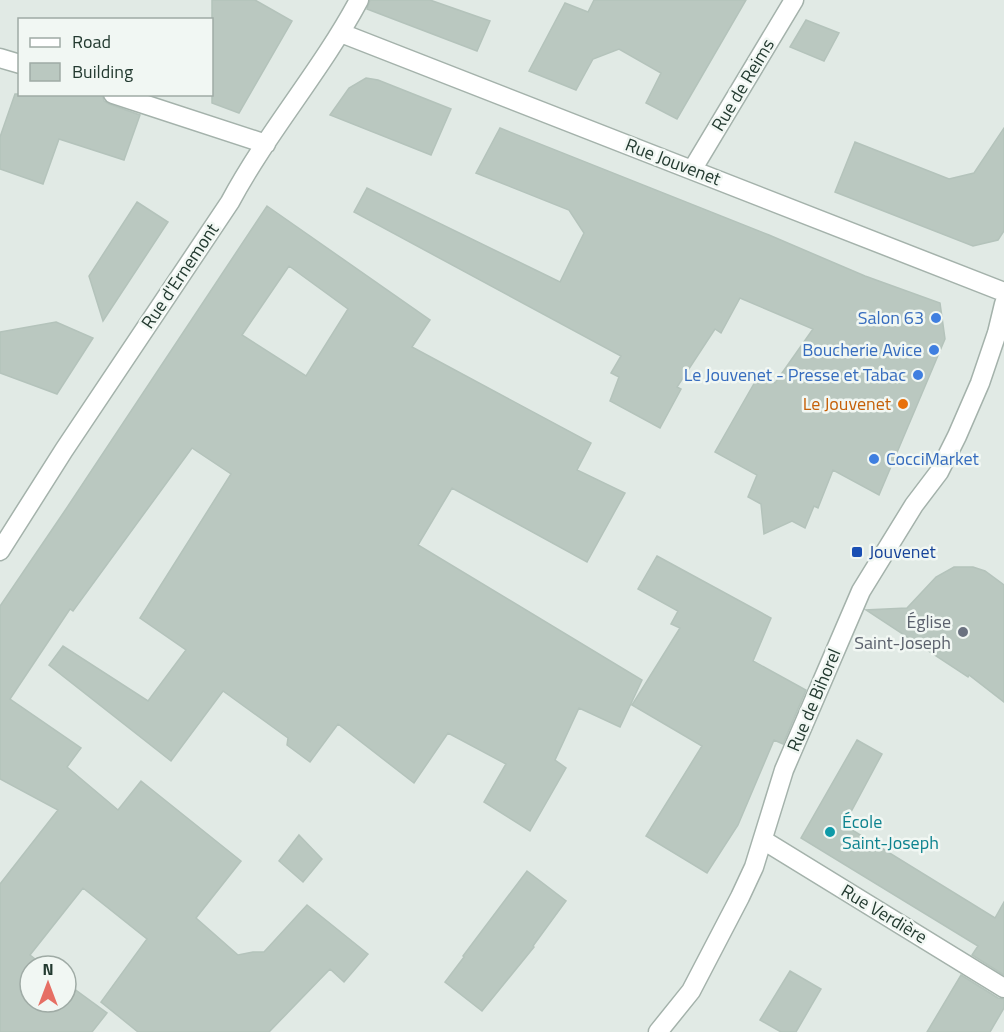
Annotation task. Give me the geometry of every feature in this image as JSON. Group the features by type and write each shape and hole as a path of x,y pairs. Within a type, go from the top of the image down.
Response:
{"street":[{"name":"Rue d'Ernemont","path":"0,550 63,450 230,202 246,172 341,33 359,0"},
{"name":"Rue de Reims","path":"692,170 794,0"},
{"name":"Rue Jouvenet","path":"341,33 1004,292"},
{"path":"0,58 18,63"},
{"path":"119,96 266,144"},
{"name":"Rue de Bihorel","path":"658,1032 691,991 754,867 784,770 861,591 914,505 939,472 957,436 1001,335 1004,304"},
{"name":"Rue Verdière","path":"763,840 1004,988"}],"building":[{"path":"212,0 255,0 292,21 239,113 212,103"},
{"path":"370,0 430,0 490,21 477,51 367,9"},
{"path":"594,0 746,0 677,119 646,103 661,73 619,49 593,59 576,90 529,71 565,3 588,12"},
{"path":"806,20 839,33 824,61 790,47"},
{"path":"366,78 378,80 451,109 431,155 330,115 349,88"},
{"path":"15,94 18,96 103,96 104,101 109,104 140,115 124,160 59,139 43,184 0,169 0,137"},
{"path":"500,128 769,235 865,276 940,303 945,339 879,495 833,470 818,508 814,506 805,528 792,521 764,534 761,504 748,497 757,475 715,452 759,375 775,383 813,329 740,298 721,333 715,329 677,387 681,389 660,428 610,401 619,377 611,373 621,356 354,212 367,188 560,282 584,233 569,210 476,173"},
{"path":"1004,128 1004,231 998,240 973,246 835,192 855,142 949,179 974,173"},
{"path":"137,202 168,222 103,321 89,276"},
{"path":"267,206 430,320 412,347 591,443 577,470 625,493 587,562 452,488 418,545 642,680 620,727 579,708 555,760 566,768 530,831 484,802 506,764 448,733 414,783 338,724 310,762 287,745 288,738 223,691 171,761 49,665 63,646 148,701 186,650 140,618 231,474 192,448 73,611 70,609 10,699 81,748 67,767 118,810 141,781 241,861 196,918 238,955 264,952 307,905 368,954 344,982 330,969 269,1032 138,1032 101,1002 147,939 83,888 31,954 18,954 18,1014 78,1014 78,992 107,1013 92,1032 0,1032 0,884 58,810 0,779 0,606","holes":["289,266 348,309 306,376 242,335"]},
{"path":"56,322 93,338 57,394 0,373 0,332"},
{"path":"657,556 771,618 753,661 806,690 783,744 774,740 738,825 707,873 646,836 702,746 632,705 680,628 671,624 678,611 638,589"},
{"name":"Église Saint-Joseph","path":"954,567 973,567 985,571 1004,585 1004,702 969,675 968,677 866,610 907,608 936,577"},
{"name":"École Saint-Joseph","path":"857,740 882,754 844,825 995,918 1004,902 1004,975 972,955 978,946 801,838"},
{"path":"299,835 322,859 303,882 279,861"},
{"path":"527,871 566,901 534,947 482,1011 445,982"},
{"path":"790,971 821,989 796,1032 781,1032 760,1020"},
{"path":"961,975 998,998 1004,999 1004,1008 990,1032 927,1032"}],"place":[{"name":"Salon 63","path":"936,318"},
{"name":"Boucherie Avice","path":"934,350"},
{"name":"Le Jouvenet - Presse et Tabac","path":"918,375"},
{"name":"Le Jouvenet","path":"903,404"},
{"name":"CocciMarket","path":"874,459"},
{"name":"Jouvenet","path":"857,552"},
{"name":"Église Saint-Joseph","path":"963,632"},
{"name":"École Saint-Joseph","path":"830,832"}]}
